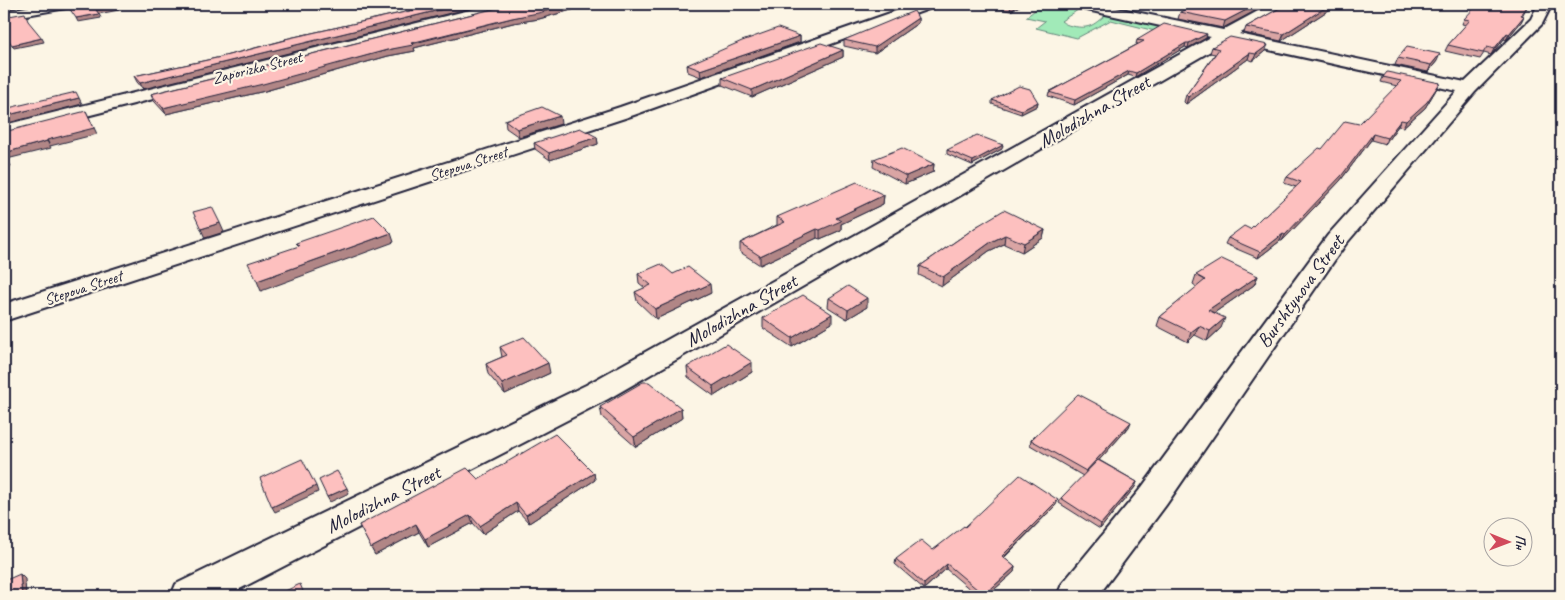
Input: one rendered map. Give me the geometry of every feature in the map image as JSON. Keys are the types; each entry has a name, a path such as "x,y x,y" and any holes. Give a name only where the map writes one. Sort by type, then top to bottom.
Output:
{"street":[{"path":"4,15 66,4"},
{"path":"452,4 470,14"},
{"name":"Zaporizka Street","path":"4,131 510,4"},
{"name":"Stepova Street","path":"4,312 628,111 929,4"},
{"path":"1078,4 1469,88"},
{"name":"Molodizhna Street","path":"190,596 597,392 1281,4"},
{"name":"Burshtynova Street","path":"1076,596 1154,496 1336,240 1469,88 1537,21 1545,4"}],"green space":[{"path":"1043,4 1061,4 1081,8 1061,21 1072,26 1088,27 1108,13 1212,36 1203,43 1111,20 1077,38 1036,28 1045,21 1026,17"}],"building":[{"path":"116,4 117,6 96,10 99,14 76,18 67,5"},
{"path":"441,4 464,4 140,83 134,76 221,57 285,39"},
{"path":"513,4 573,4 411,43 413,45 387,50 263,84 163,108 151,94"},
{"path":"1196,4 1258,4 1225,21 1180,12"},
{"path":"1287,4 1331,4 1284,34 1246,27"},
{"path":"1478,4 1516,4 1527,7 1521,15 1524,16 1494,49 1487,47 1483,53 1448,45 1470,20 1464,19"},
{"path":"914,11 918,18 875,47 844,40"},
{"path":"25,13 28,21 42,38 12,45 4,33 4,17"},
{"path":"1164,24 1207,34 1186,43 1136,73 1129,71 1075,100 1049,92 1144,41 1137,40"},
{"path":"778,28 800,36 700,70 687,65 742,41"},
{"path":"1230,37 1268,45 1256,54 1250,53 1188,97 1186,95 1219,49 1212,47"},
{"path":"821,43 843,50 752,90 722,78"},
{"path":"1407,47 1440,54 1431,65 1398,58"},
{"path":"1387,72 1440,83 1427,102 1406,121 1401,120 1387,138 1373,134 1342,175 1285,235 1283,234 1260,252 1228,238 1244,226 1250,229 1265,216 1301,182 1287,177 1319,148 1322,149 1345,121 1359,124 1401,81 1383,77"},
{"path":"1019,86 1030,89 1038,102 1022,110 992,100"},
{"path":"76,92 79,98 4,116 4,109"},
{"path":"542,107 560,116 517,129 505,120"},
{"path":"86,111 94,128 4,153 4,132"},
{"path":"580,128 597,137 549,153 534,143"},
{"path":"977,135 1003,145 973,161 947,150"},
{"path":"902,148 934,164 906,176 874,159"},
{"path":"857,182 884,195 836,218 841,221 820,230 817,229 760,256 740,243 785,222 777,217"},
{"path":"212,207 220,223 201,229 193,212"},
{"path":"1004,210 1045,230 1024,243 1005,235 991,242 943,277 920,266 979,225"},
{"path":"374,216 391,233 257,281 248,263 299,246 296,243"},
{"path":"1222,259 1258,276 1208,310 1225,318 1210,331 1199,326 1191,332 1160,317 1205,280 1196,275"},
{"path":"661,264 673,274 688,267 710,284 655,309 635,292 651,285 638,274"},
{"path":"848,286 867,298 848,310 829,298"},
{"path":"803,295 832,314 792,338 763,318"},
{"path":"524,337 548,363 502,384 486,364 507,355 500,347"},
{"path":"726,344 752,362 713,386 687,367"},
{"path":"643,382 649,382 681,408 634,437 600,407"},
{"path":"1078,394 1131,422 1086,471 1031,440"},
{"path":"555,434 594,473 526,515 516,503 480,526 470,515 425,539 416,524 371,548 359,525 467,468 478,479"},
{"path":"302,459 316,486 272,507 260,478"},
{"path":"1098,460 1137,482 1101,524 1061,498"},
{"path":"337,471 347,488 327,497 319,480"},
{"path":"1020,475 1058,500 1002,556 1015,567 984,595 947,564 924,584 896,559 921,540 933,550 965,527"},
{"path":"20,574 22,596 4,596 4,581"},
{"path":"300,584 305,596 275,596"}]}
